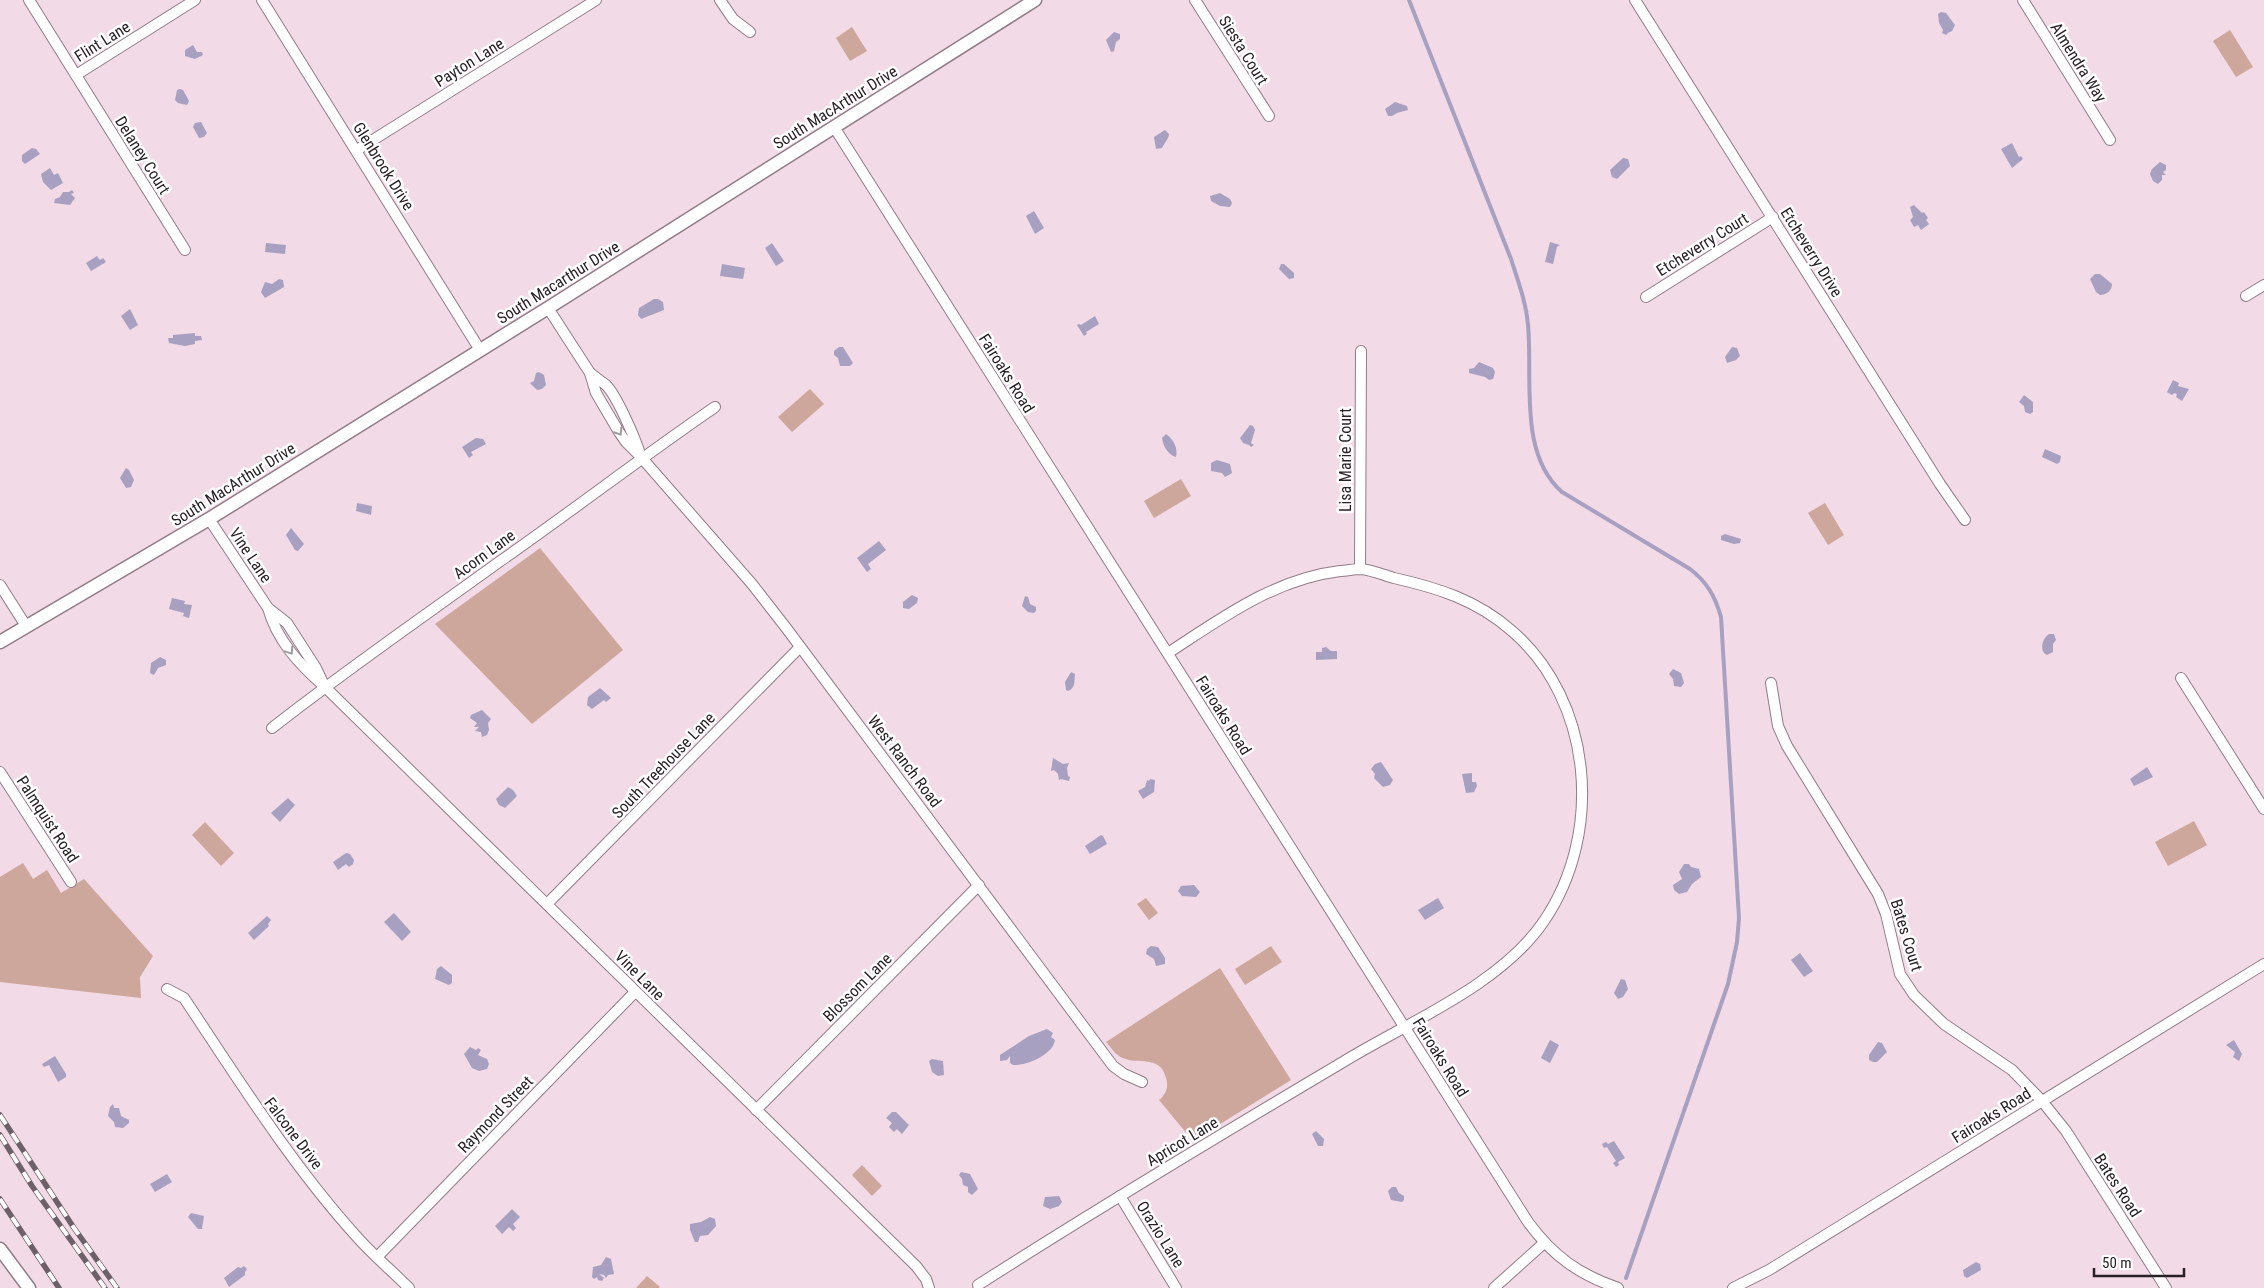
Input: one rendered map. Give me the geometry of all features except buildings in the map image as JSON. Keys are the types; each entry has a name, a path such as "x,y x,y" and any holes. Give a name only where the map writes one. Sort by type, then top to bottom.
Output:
{"street":[{"name":"Delaney Court","path":"29,0 185,250"},
{"name":"Flint Lane","path":"76,75 195,0"},
{"name":"Glenbrook Drive","path":"262,0 480,350"},
{"name":"Payton Lane","path":"357,150 596,0"},
{"path":"720,0 732,19 750,32"},
{"name":"South MacArthur Drive","path":"653,242 1035,0"},
{"name":"Siesta Court","path":"1195,0 1269,116"},
{"name":"Etcheverry Drive","path":"1635,0 1940,484 1965,520"},
{"name":"Almendra Way","path":"2023,0 2110,140"},
{"name":"Fairoaks Road","path":"834,127 1528,1222 1544,1243 1572,1268 1595,1280 1618,1288"},
{"name":"Etcheverry Court","path":"1646,296 1773,217"},
{"name":"South Macarthur Drive","path":"480,350 653,242"},
{"path":"2246,296 2264,285"},
{"name":"West Ranch Road","path":"548,308 590,373 596,393 626,442 642,457 752,584 1113,1066 1124,1074 1142,1082"},
{"name":"South MacArthur Drive","path":"0,642 209,519 480,350"},
{"name":"Lisa Marie Court","path":"1360,569 1361,351"},
{"name":"West Ranch Road","path":"590,373 607,386 634,437 642,457"},
{"name":"Acorn Lane","path":"272,728 325,686 501,561 642,457 715,407"},
{"path":"610,416 620,410"},
{"name":"Vine Lane","path":"209,519 268,608 287,623 316,668 325,686 916,1266 926,1279 929,1288"},
{"name":"Apricot Lane","path":"978,1285 1120,1196 1404,1026 1468,990 1503,965 1528,942 1545,920 1566,881 1576,851 1582,818 1579,752 1569,718 1556,689 1530,649 1511,630 1486,612 1454,594 1426,584 1360,569 1326,573 1290,582 1252,599 1168,654"},
{"path":"0,585 26,626"},
{"name":"South Treehouse Lane","path":"547,904 800,647"},
{"path":"2181,678 2264,809"},
{"name":"Bates Court","path":"1771,683 1778,726 1787,746 1878,894 1886,914 1900,974 1914,995 1944,1024 2012,1070 2042,1101"},
{"name":"Palmquist Road","path":"0,772 71,882"},
{"name":"Blossom Lane","path":"756,1110 978,884"},
{"name":"Fairoaks Road","path":"1733,1288 1769,1270 2264,964"},
{"name":"Falcone Drive","path":"167,989 184,998 252,1101 305,1173 357,1237 408,1288"},
{"name":"Raymond Street","path":"378,1257 635,992"},
{"name":"Bates Road","path":"2042,1101 2066,1130 2166,1288"},
{"name":"Orazio Lane","path":"1120,1196 1176,1288"},
{"path":"1494,1288 1544,1243"},
{"path":"0,1249 29,1288"}],"shaded area":[{"path":"1941,12 1946,13 1955,25 1952,31 1946,35 1942,33 1943,30 1939,23 1938,14"},
{"path":"852,27 867,51 850,61 836,38"},
{"path":"2230,30 2253,67 2236,77 2213,41"},
{"path":"1114,32 1120,34 1120,39 1116,42 1114,51 1111,52 1106,40"},
{"path":"193,45 197,52 202,52 203,55 195,59 185,56 185,50"},
{"path":"177,90 183,90 189,101 187,105 178,103 175,100"},
{"path":"1395,102 1407,106 1408,110 1388,116 1385,109"},
{"path":"201,122 207,133 204,137 199,138 193,127 195,123"},
{"path":"1165,130 1169,134 1168,138 1162,148 1156,149 1154,137"},
{"path":"2012,143 2019,157 2021,156 2023,159 2012,168 2001,149"},
{"path":"32,148 36,149 40,154 25,164 22,161 22,155"},
{"path":"1623,158 1628,159 1630,166 1617,179 1612,177 1610,170"},
{"path":"2160,162 2166,165 2166,170 2163,172 2166,175 2162,175 2162,180 2158,184 2153,181 2150,174 2152,169"},
{"path":"50,168 54,175 58,173 63,183 51,190 43,182 41,174"},
{"path":"72,190 74,193 71,194 75,198 70,205 54,203 55,199 60,197 63,192"},
{"path":"1220,193 1230,199 1232,203 1230,207 1220,206 1211,201 1210,196"},
{"path":"1914,205 1922,213 1924,212 1928,218 1926,220 1929,224 1921,230 1918,225 1914,227 1910,220 1913,217 1910,207"},
{"path":"1034,211 1044,228 1035,234 1026,216"},
{"path":"1550,242 1560,245 1557,247 1553,264 1545,262"},
{"path":"266,243 286,245 285,254 265,252"},
{"path":"772,243 784,261 776,266 765,248"},
{"path":"97,256 100,260 103,258 106,262 91,271 86,263"},
{"path":"722,264 745,268 743,279 720,276"},
{"path":"1281,264 1284,264 1294,273 1294,278 1289,279 1279,269"},
{"path":"2095,274 2100,274 2112,284 2110,291 2100,295 2096,292 2090,279"},
{"path":"279,279 283,280 284,287 265,298 261,292 265,282 272,284"},
{"path":"654,299 663,302 664,310 641,319 638,315 639,308"},
{"path":"130,309 138,325 130,330 121,316"},
{"path":"1095,316 1099,324 1086,332 1087,334 1084,336 1077,325 1081,325"},
{"path":"195,333 195,336 201,336 202,340 195,341 195,344 185,346 169,343 168,338 173,338 173,335"},
{"path":"839,347 843,347 853,363 850,366 840,366 838,358 834,355 834,351"},
{"path":"1732,347 1737,348 1740,356 1736,360 1727,363 1725,357"},
{"path":"1479,362 1493,368 1495,372 1493,379 1489,380 1485,377 1469,373 1469,369 1474,368"},
{"path":"539,372 544,375 546,385 542,389 537,390 530,383 534,381 536,373"},
{"path":"2173,380 2179,383 2178,386 2189,389 2182,401 2176,397 2177,394 2174,393 2172,395 2167,392"},
{"path":"810,389 824,404 792,432 778,417"},
{"path":"2024,395 2033,402 2033,412 2030,414 2025,412 2024,406 2019,402"},
{"path":"1250,425 1255,430 1251,443 1254,445 1251,447 1243,443 1240,438"},
{"path":"1166,434 1175,444 1176,457 1168,452 1165,447 1162,438"},
{"path":"476,438 483,439 486,444 471,452 473,455 469,458 462,447"},
{"path":"2045,449 2061,456 2060,462 2057,464 2042,457"},
{"path":"1217,460 1230,464 1232,473 1225,477 1222,473 1211,471 1211,463"},
{"path":"126,468 134,480 131,487 126,488 120,478"},
{"path":"1181,479 1191,496 1154,518 1144,501"},
{"path":"357,503 372,506 371,515 356,511"},
{"path":"1825,503 1844,535 1828,545 1808,513"},
{"path":"291,528 304,544 298,551 295,550 286,535"},
{"path":"1725,534 1741,539 1740,543 1734,544 1721,540 1721,536"},
{"path":"879,541 886,550 868,564 871,569 867,572 857,558"},
{"path":"540,548 623,650 532,724 435,624"},
{"path":"912,595 918,598 917,603 909,609 903,608 903,602"},
{"path":"1025,596 1028,597 1030,604 1036,607 1034,613 1028,612 1022,606"},
{"path":"172,598 185,601 184,604 192,605 189,618 183,616 184,613 169,609"},
{"path":"2049,634 2054,634 2056,640 2053,644 2053,652 2047,655 2043,651 2042,645"},
{"path":"1326,647 1331,651 1337,651 1337,659 1316,660 1316,652 1322,652 1322,648"},
{"path":"160,657 166,660 166,665 158,668 154,675 150,673 151,663"},
{"path":"1673,669 1681,673 1684,683 1681,687 1674,686 1673,679 1669,674"},
{"path":"1071,672 1075,674 1074,684 1068,691 1066,690 1065,682"},
{"path":"600,688 611,698 606,702 604,700 592,709 587,705 588,697"},
{"path":"482,710 491,719 488,723 489,730 487,735 482,737 481,732 475,731 479,727 474,727 477,723 470,718 471,715"},
{"path":"1053,758 1063,764 1069,763 1067,768 1068,776 1070,777 1069,781 1059,780 1058,774 1054,770 1051,771"},
{"path":"1381,762 1393,780 1390,785 1383,787 1374,778 1375,774 1371,769 1375,764"},
{"path":"2147,767 2153,777 2134,786 2130,779"},
{"path":"1472,773 1472,782 1476,782 1477,786 1474,792 1466,793 1462,774"},
{"path":"1150,779 1155,780 1154,792 1143,799 1138,791 1145,787 1147,780 1149,781"},
{"path":"508,787 517,796 505,808 499,805 496,799"},
{"path":"288,798 295,805 280,822 271,813"},
{"path":"2194,821 2207,845 2168,866 2155,842"},
{"path":"205,822 234,853 221,866 192,835"},
{"path":"1101,835 1107,844 1090,854 1085,846"},
{"path":"346,853 350,854 354,860 353,864 349,867 346,864 338,870 333,862"},
{"path":"23,863 33,879 47,870 61,893 84,879 153,956 140,977 141,998 0,982 0,877"},
{"path":"1684,864 1689,864 1691,867 1699,869 1701,877 1692,884 1687,892 1679,894 1674,890 1673,885 1682,879 1679,872"},
{"path":"1194,885 1200,892 1196,897 1182,896 1178,891 1181,886"},
{"path":"1146,898 1158,913 1149,920 1137,904"},
{"path":"1438,898 1444,908 1425,920 1418,910"},
{"path":"394,913 411,932 402,941 384,922"},
{"path":"267,916 271,920 268,924 269,926 254,940 248,933"},
{"path":"1151,946 1158,947 1165,958 1165,964 1156,966 1154,959 1146,954 1147,949"},
{"path":"1271,946 1282,962 1245,985 1235,969"},
{"path":"1800,953 1813,971 1804,977 1791,960"},
{"path":"441,966 452,975 452,983 449,985 435,979 437,969"},
{"path":"1220,968 1291,1080 1193,1141 1159,1100 1165,1093 1167,1084 1163,1071 1159,1066 1154,1063 1120,1057 1106,1042"},
{"path":"1621,979 1625,980 1628,989 1623,997 1618,999 1614,993"},
{"path":"1047,1029 1053,1033 1051,1037 1055,1040 1044,1055 1025,1064 1018,1065 1010,1063 1010,1056 1007,1060 1000,1061 1000,1055 1029,1036"},
{"path":"1550,1040 1559,1045 1550,1063 1541,1058"},
{"path":"2234,1040 2242,1054 2239,1061 2233,1057 2235,1052 2226,1045"},
{"path":"1878,1042 1882,1043 1887,1052 1877,1062 1873,1062 1869,1060 1869,1055"},
{"path":"470,1047 481,1050 478,1055 487,1059 489,1064 487,1069 479,1071 472,1068 464,1054"},
{"path":"55,1056 66,1074 66,1077 58,1082 49,1065 44,1067 42,1064"},
{"path":"932,1059 943,1061 944,1075 938,1076 932,1072 929,1061"},
{"path":"113,1104 114,1108 119,1108 121,1116 129,1120 129,1123 123,1128 115,1127 114,1122 108,1116 110,1107"},
{"path":"892,1112 896,1112 909,1125 902,1134 897,1129 894,1132 889,1127 892,1123 886,1118"},
{"path":"1316,1131 1324,1139 1323,1146 1318,1146 1312,1134"},
{"path":"1614,1141 1625,1158 1618,1162 1619,1165 1616,1167 1613,1163 1616,1161 1607,1147 1604,1148 1602,1144"},
{"path":"862,1165 882,1186 872,1196 852,1175"},
{"path":"961,1172 970,1174 978,1189 972,1195 968,1192 968,1187 963,1185 959,1175"},
{"path":"167,1174 172,1182 155,1192 150,1184"},
{"path":"1392,1187 1396,1187 1399,1193 1404,1196 1402,1202 1391,1200 1388,1191"},
{"path":"1059,1196 1062,1202 1059,1206 1050,1209 1043,1206 1045,1197"},
{"path":"512,1209 520,1217 513,1224 516,1228 513,1231 509,1227 502,1234 495,1226"},
{"path":"191,1213 204,1216 202,1229 198,1229 188,1217"},
{"path":"710,1217 715,1219 716,1226 708,1235 700,1236 698,1242 695,1242 690,1230 690,1224 701,1222"},
{"path":"606,1257 611,1259 614,1274 608,1275 606,1278 604,1275 599,1274 604,1278 602,1281 598,1280 597,1277 594,1279 592,1277 593,1267 601,1265"},
{"path":"1976,1262 1980,1264 1981,1270 1967,1278 1964,1276 1963,1270"},
{"path":"244,1266 247,1269 245,1275 229,1287 224,1278 238,1267"},
{"path":"647,1276 660,1287 636,1288"}],"waterway":[{"path":"1409,0 1511,259 1521,292 1528,325 1530,414 1533,436 1539,457 1548,476 1562,492 1690,569 1710,590 1721,617 1739,918 1737,942 1728,984 1626,1278"}],"railway":[{"path":"0,1115 74,1228 117,1288"},
{"path":"0,1135 32,1186 105,1288"},
{"path":"0,1199 59,1288"}]}
